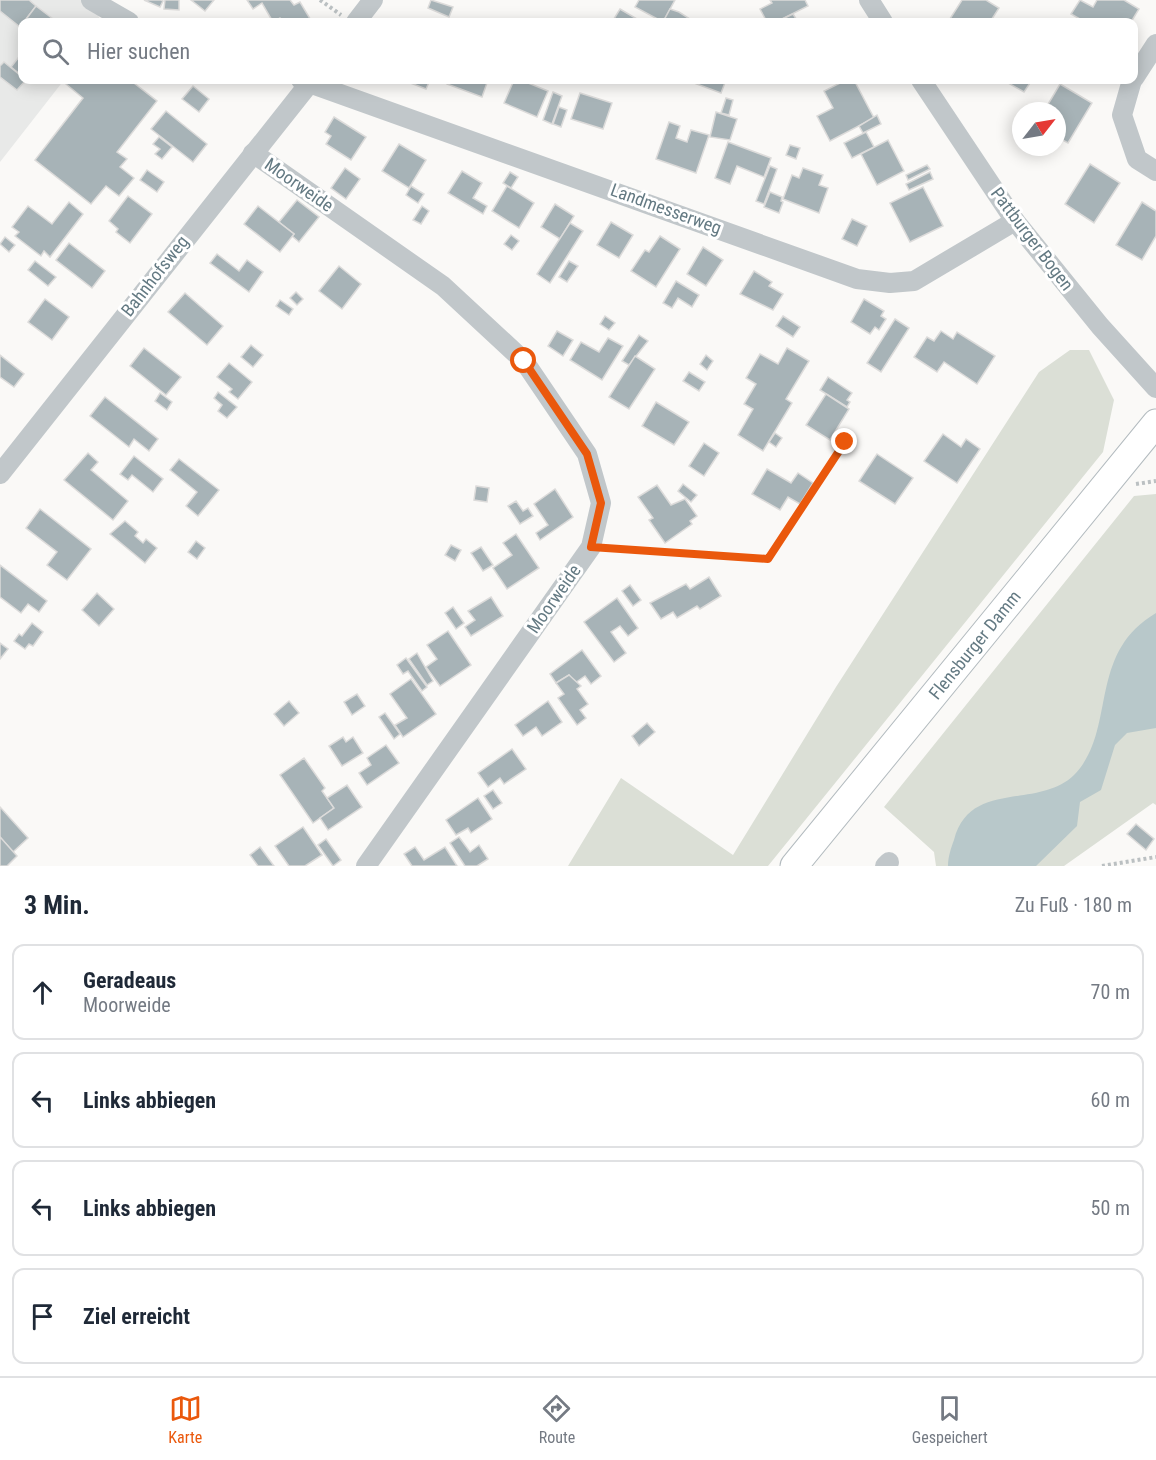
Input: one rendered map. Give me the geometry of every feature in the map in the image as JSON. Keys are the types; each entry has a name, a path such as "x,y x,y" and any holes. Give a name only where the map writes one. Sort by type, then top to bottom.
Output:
{"street":[{"path":"91,0 122,18"},
{"path":"352,18 373,0"},
{"path":"868,0 881,18"},
{"path":"1138,71 1156,44"},
{"name":"Bahnhofsweg","path":"0,474 305,84"},
{"name":"Landmesserweg","path":"319,84 856,279 890,283 914,281 1015,221"},
{"name":"Pattburger Bogen","path":"924,84 1015,221 1100,326 1156,388"},
{"path":"1131,84 1122,115 1137,159 1156,171"},
{"name":"Moorweide","path":"253,153 443,286 524,361 587,454 601,503 591,547 366,866"},
{"name":"Flensburger Damm","path":"794,866 1156,423"}],"path":[{"path":"320,0 347,18"},
{"path":"591,547 768,559 845,442"},
{"path":"1102,866 1156,857"}],"shaded area":[{"path":"0,0 95,0 99,18 18,18 18,84 61,84 0,162"},
{"path":"1070,350 1089,350 1114,400 1103,452 768,866 568,866 621,778 733,855 836,687 1039,372"},
{"path":"1156,494 1156,805 1153,803 1064,866 936,866 934,852 884,807 1134,496"},
{"path":"1156,613 1156,728 1127,733 1115,745 1101,790 1080,802 1077,826 1036,866 948,866 952,846 962,821 974,809 990,802 1042,791 1059,785 1074,775 1087,757 1096,736 1111,670 1120,649 1134,630"}],"building":[{"path":"0,0 29,0 36,6 27,18 18,18 18,25 0,11"},
{"path":"144,0 161,0 163,1 160,7"},
{"path":"165,0 179,0 179,10 164,9"},
{"path":"191,0 214,0 205,11"},
{"path":"247,0 290,0 294,5 300,2 310,18 271,18 262,3 253,9"},
{"path":"431,0 453,7 449,17 428,8"},
{"path":"639,0 675,0 665,18 656,18 635,7"},
{"path":"770,0 805,0 808,6 784,18 765,18 760,9 772,3"},
{"path":"962,0 986,0 999,8 993,18 951,18"},
{"path":"1080,0 1093,7 1097,0 1124,0 1139,9 1133,18 1078,18 1071,14"},
{"path":"36,6 52,18 27,18"},
{"path":"620,9 635,18 614,18"},
{"path":"670,9 688,18 665,18"},
{"path":"18,58 18,73 11,67"},
{"path":"4,62 18,73 18,84 22,84 17,90 0,77 0,66"},
{"path":"66,84 135,84 157,101 117,152 127,159 120,167 134,178 119,196 106,186 91,204 35,160 83,98"},
{"path":"413,84 428,84 426,89"},
{"path":"447,84 487,84 482,97"},
{"path":"512,84 531,84 548,91 537,117 504,103"},
{"path":"697,84 724,84 721,93"},
{"path":"838,84 856,84 874,118 830,141 817,116 833,108 824,91"},
{"path":"1010,84 1029,84 1024,92"},
{"path":"1060,84 1092,103 1068,143 1066,142 1066,102 1049,102"},
{"path":"193,86 209,99 199,112 182,99"},
{"path":"553,92 562,96 552,124 543,120"},
{"path":"580,93 612,103 603,129 571,119"},
{"path":"726,98 733,100 729,115 721,113"},
{"path":"559,107 567,110 561,127 553,124"},
{"path":"166,111 207,144 193,162 151,129"},
{"path":"716,112 737,119 730,140 710,137"},
{"path":"877,115 881,124 863,133 859,126"},
{"path":"334,117 366,137 351,160 326,144 331,136 325,132"},
{"path":"669,122 680,126 676,138 687,142 691,130 709,135 696,173 656,159"},
{"path":"866,132 874,147 852,158 844,143"},
{"path":"159,137 172,147 162,159 155,154 160,149 153,144"},
{"path":"888,140 904,171 877,185 861,154"},
{"path":"728,142 771,158 764,177 737,166 730,184 715,178"},
{"path":"399,144 426,160 409,188 382,171"},
{"path":"790,145 800,148 796,159 786,155"},
{"path":"1090,164 1120,183 1094,223 1065,204"},
{"path":"927,165 930,169 908,180 906,175"},
{"path":"770,166 777,169 764,204 756,201"},
{"path":"345,168 360,179 346,199 331,188"},
{"path":"803,168 823,175 819,185 828,188 819,213 783,199 792,175 799,178"},
{"path":"147,170 164,182 157,192 140,180"},
{"path":"462,171 482,183 473,198 487,206 483,214 448,193"},
{"path":"510,172 518,177 511,188 503,183"},
{"path":"930,172 933,179 909,190 906,184"},
{"path":"411,186 424,194 418,203 406,195"},
{"path":"507,186 534,203 519,228 492,211"},
{"path":"923,187 943,226 910,242 890,203"},
{"path":"770,192 782,197 783,202 779,213 764,207"},
{"path":"128,196 152,214 130,243 116,232 118,229 109,221"},
{"path":"297,200 319,217 299,242 292,236 294,234 279,222"},
{"path":"69,202 83,214 50,257 44,251 41,256 15,236 19,232 12,227 28,206 52,224"},
{"path":"1142,202 1156,211 1156,236 1142,260 1116,245"},
{"path":"555,204 574,216 560,239 541,227"},
{"path":"258,206 294,234 280,252 244,224"},
{"path":"422,206 429,211 421,224 413,220"},
{"path":"852,219 867,226 857,246 842,239"},
{"path":"611,222 633,235 619,258 597,245"},
{"path":"570,223 583,231 550,283 537,274"},
{"path":"511,235 519,241 512,250 504,244"},
{"path":"660,236 680,249 656,287 631,271 645,250 649,252"},
{"path":"5,237 15,245 9,252 0,244"},
{"path":"69,243 105,271 92,288 56,260"},
{"path":"703,247 723,260 706,286 687,274"},
{"path":"217,254 239,271 247,260 263,272 249,292 210,263"},
{"path":"35,261 56,277 48,286 28,270"},
{"path":"569,261 578,266 567,282 559,277"},
{"path":"339,266 361,284 342,309 319,291"},
{"path":"754,271 772,282 769,286 783,294 773,310 740,294"},
{"path":"676,281 699,295 692,307 678,298 672,308 663,303"},
{"path":"296,292 303,299 297,305 290,298"},
{"path":"185,293 223,326 207,345 168,312"},
{"path":"45,299 69,317 52,340 28,322"},
{"path":"864,299 884,311 881,316 886,319 879,330 875,327 870,334 851,322"},
{"path":"280,300 293,309 289,315 276,306"},
{"path":"605,316 615,323 609,330 600,324"},
{"path":"783,316 800,327 793,337 776,326"},
{"path":"895,319 909,328 881,372 867,363"},
{"path":"557,331 573,340 563,356 548,346"},
{"path":"941,331 953,339 957,332 995,356 977,384 944,362 937,372 914,357 927,337 934,341"},
{"path":"639,335 648,341 629,365 622,361"},
{"path":"608,338 623,346 602,380 570,360 581,342 599,352"},
{"path":"251,345 263,355 253,367 241,357"},
{"path":"144,348 181,377 166,395 130,366"},
{"path":"787,348 809,361 786,399 792,403 763,451 738,435 753,409 744,404 756,384 746,378 760,354 778,364"},
{"path":"0,355 24,374 14,387 0,377"},
{"path":"706,355 713,361 707,370 700,364"},
{"path":"635,356 655,369 629,409 609,397"},
{"path":"229,363 252,382 238,399 229,392 232,389 217,377"},
{"path":"689,372 705,382 699,391 683,381"},
{"path":"828,377 852,393 847,400 850,402 847,407 820,390"},
{"path":"218,392 237,407 227,418 218,411 222,405 214,398"},
{"path":"160,393 172,402 167,410 155,401"},
{"path":"826,394 849,409 830,440 806,425"},
{"path":"105,397 158,439 149,451 134,439 129,447 90,416"},
{"path":"656,402 689,422 674,445 642,426"},
{"path":"775,433 782,438 776,447 769,442"},
{"path":"943,434 961,447 966,439 980,449 957,483 924,461"},
{"path":"704,443 719,453 704,476 689,466"},
{"path":"88,453 98,462 91,470 128,501 113,520 64,480"},
{"path":"877,454 913,478 895,504 859,481"},
{"path":"134,456 163,479 153,492 132,475 128,480 120,474"},
{"path":"179,459 219,490 198,516 186,506 197,492 170,470"},
{"path":"767,469 791,483 798,473 813,483 800,504 788,497 780,510 752,494"},
{"path":"683,484 697,495 691,502 678,491"},
{"path":"657,485 671,505 685,499 697,516 690,521 692,524 665,543 649,520 653,518 638,497"},
{"path":"476,486 489,488 487,502 474,500"},
{"path":"555,489 573,517 540,540 536,533 548,525 534,504"},
{"path":"516,501 523,511 528,508 533,516 520,524 508,506"},
{"path":"40,509 91,549 67,580 47,565 57,552 26,528"},
{"path":"125,521 138,532 135,536 143,543 146,539 157,548 145,563 110,534"},
{"path":"516,534 539,568 507,589 493,568 512,555 503,543"},
{"path":"196,541 205,548 197,559 188,552"},
{"path":"451,545 461,550 455,561 445,555"},
{"path":"481,547 493,565 483,571 471,553"},
{"path":"0,565 47,601 39,612 28,604 21,613 0,597"},
{"path":"709,577 721,596 700,609 697,606 677,618 673,612 661,619 650,603 686,584 690,589"},
{"path":"630,585 641,600 633,606 622,591"},
{"path":"97,593 114,609 99,626 82,610"},
{"path":"491,597 503,616 471,636 465,627 475,620 468,611"},
{"path":"617,598 638,628 628,636 620,626 611,632 626,653 614,662 584,622"},
{"path":"453,607 464,623 456,629 445,613"},
{"path":"32,623 43,632 33,646 29,644 25,649 14,641 19,634 22,636"},
{"path":"448,631 471,665 440,686 426,667 437,659 427,645"},
{"path":"0,643 8,649 0,659"},
{"path":"582,650 601,676 591,684 585,676 575,683 569,675 556,683 550,674"},
{"path":"417,653 433,681 427,685 409,659"},
{"path":"406,658 427,687 422,691 408,671 403,674 397,665"},
{"path":"569,675 581,686 577,689 588,704 580,710 586,718 577,725 558,698 564,694 556,683"},
{"path":"411,679 436,714 403,737 395,725 407,718 390,694"},
{"path":"357,694 365,706 352,715 344,702"},
{"path":"289,701 299,713 284,726 274,714"},
{"path":"548,701 562,722 542,736 536,727 523,736 515,725"},
{"path":"385,713 400,734 394,739 379,717"},
{"path":"647,723 655,732 639,746 632,736"},
{"path":"343,737 346,742 353,737 363,753 342,766 329,746"},
{"path":"386,745 399,763 367,785 359,773 371,765 367,758"},
{"path":"512,749 526,769 504,784 500,778 488,787 478,773"},
{"path":"304,758 325,788 322,791 334,808 313,823 280,775"},
{"path":"347,785 362,807 328,830 320,818 334,808 327,798"},
{"path":"493,790 502,803 493,809 484,796"},
{"path":"478,798 492,819 471,833 468,828 456,835 446,820"},
{"path":"0,807 28,838 13,852 0,837"},
{"path":"1136,824 1154,839 1146,850 1127,834"},
{"path":"303,827 322,855 305,866 289,866 275,846"},
{"path":"0,837 17,856 7,866 0,866"},
{"path":"459,837 470,852 479,845 488,859 477,866 465,866 450,843"},
{"path":"326,839 341,860 333,866 318,845"},
{"path":"260,847 274,866 258,866 250,855"},
{"path":"415,847 424,860 445,847 457,866 412,866 404,854"}],"route":[{"path":"524,361 587,454 601,503 591,547 768,559 845,442"}]}
